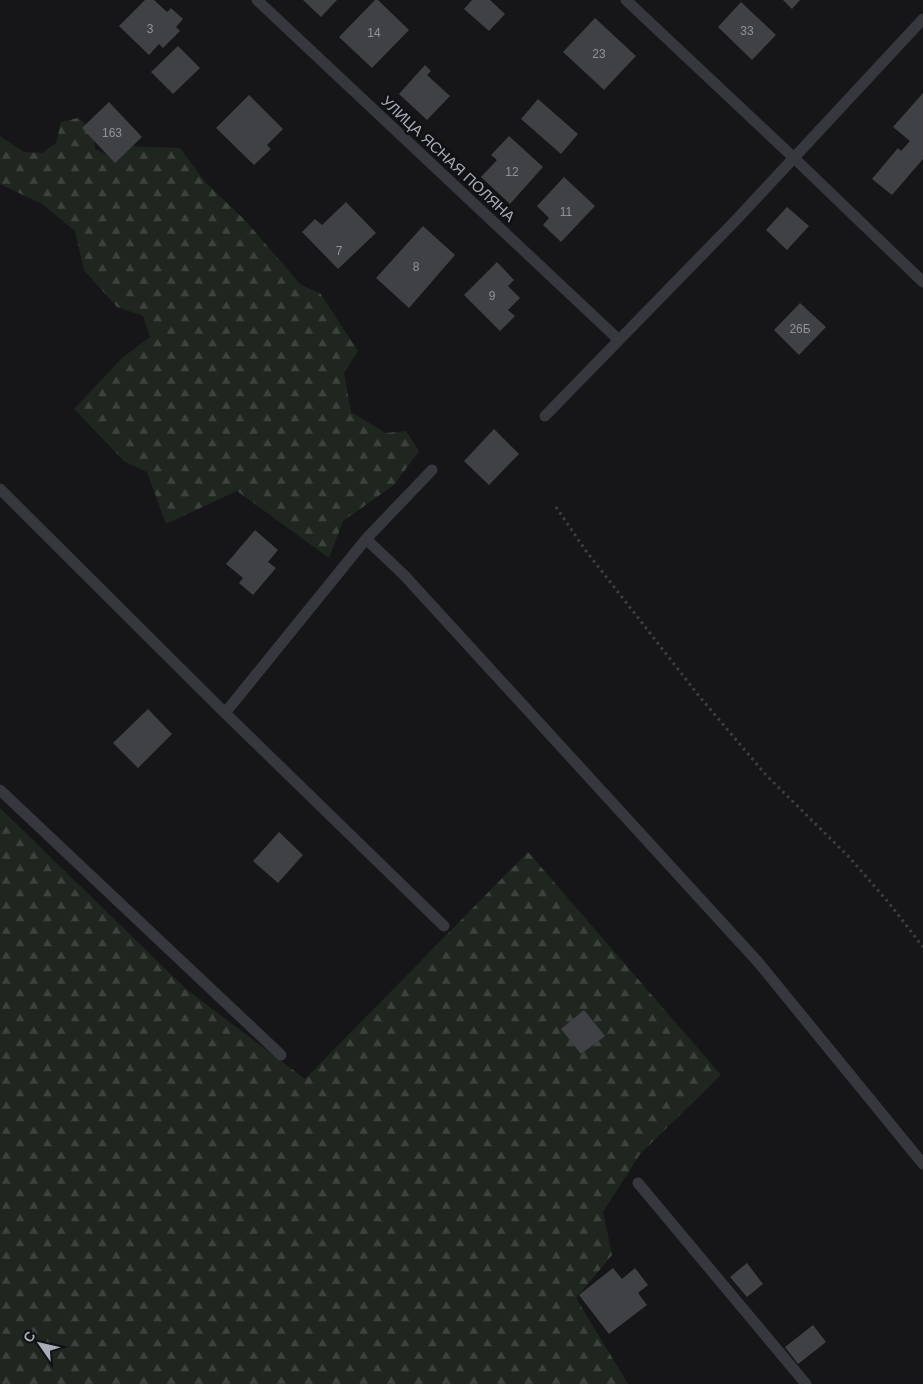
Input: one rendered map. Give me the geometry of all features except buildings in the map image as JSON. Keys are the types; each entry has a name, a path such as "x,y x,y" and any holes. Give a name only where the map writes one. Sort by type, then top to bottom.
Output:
{"lane":[{"name":"УЛИЦА ЯСНАЯ ПОЛЯНА","path":"257,0 619,340"},
{"path":"626,0 923,282"},
{"path":"545,416 736,220 923,19"},
{"path":"225,714 366,539 432,470"},
{"path":"0,489 225,714 444,926"},
{"path":"366,539 404,575 758,962 923,1164"},
{"path":"0,790 281,1055"},
{"path":"638,1183 806,1384"}],"path":[{"path":"556,507 586,551 698,696 766,775 850,858 889,903 923,947"}],"green space":[{"path":"78,118 94,132 95,149 110,156 127,146 180,148 206,183 244,219 301,285 320,293 358,351 344,373 351,412 386,433 406,431 419,451 394,485 343,521 329,558 237,491 166,524 147,472 125,462 74,409 122,358 150,337 143,316 117,307 84,270 75,231 42,204 0,184 0,136 24,152 42,153 56,143 61,122"},
{"path":"0,808 186,989 305,1079 528,852 721,1075 640,1154 603,1212 612,1255 576,1298 628,1384 0,1384"}]}
